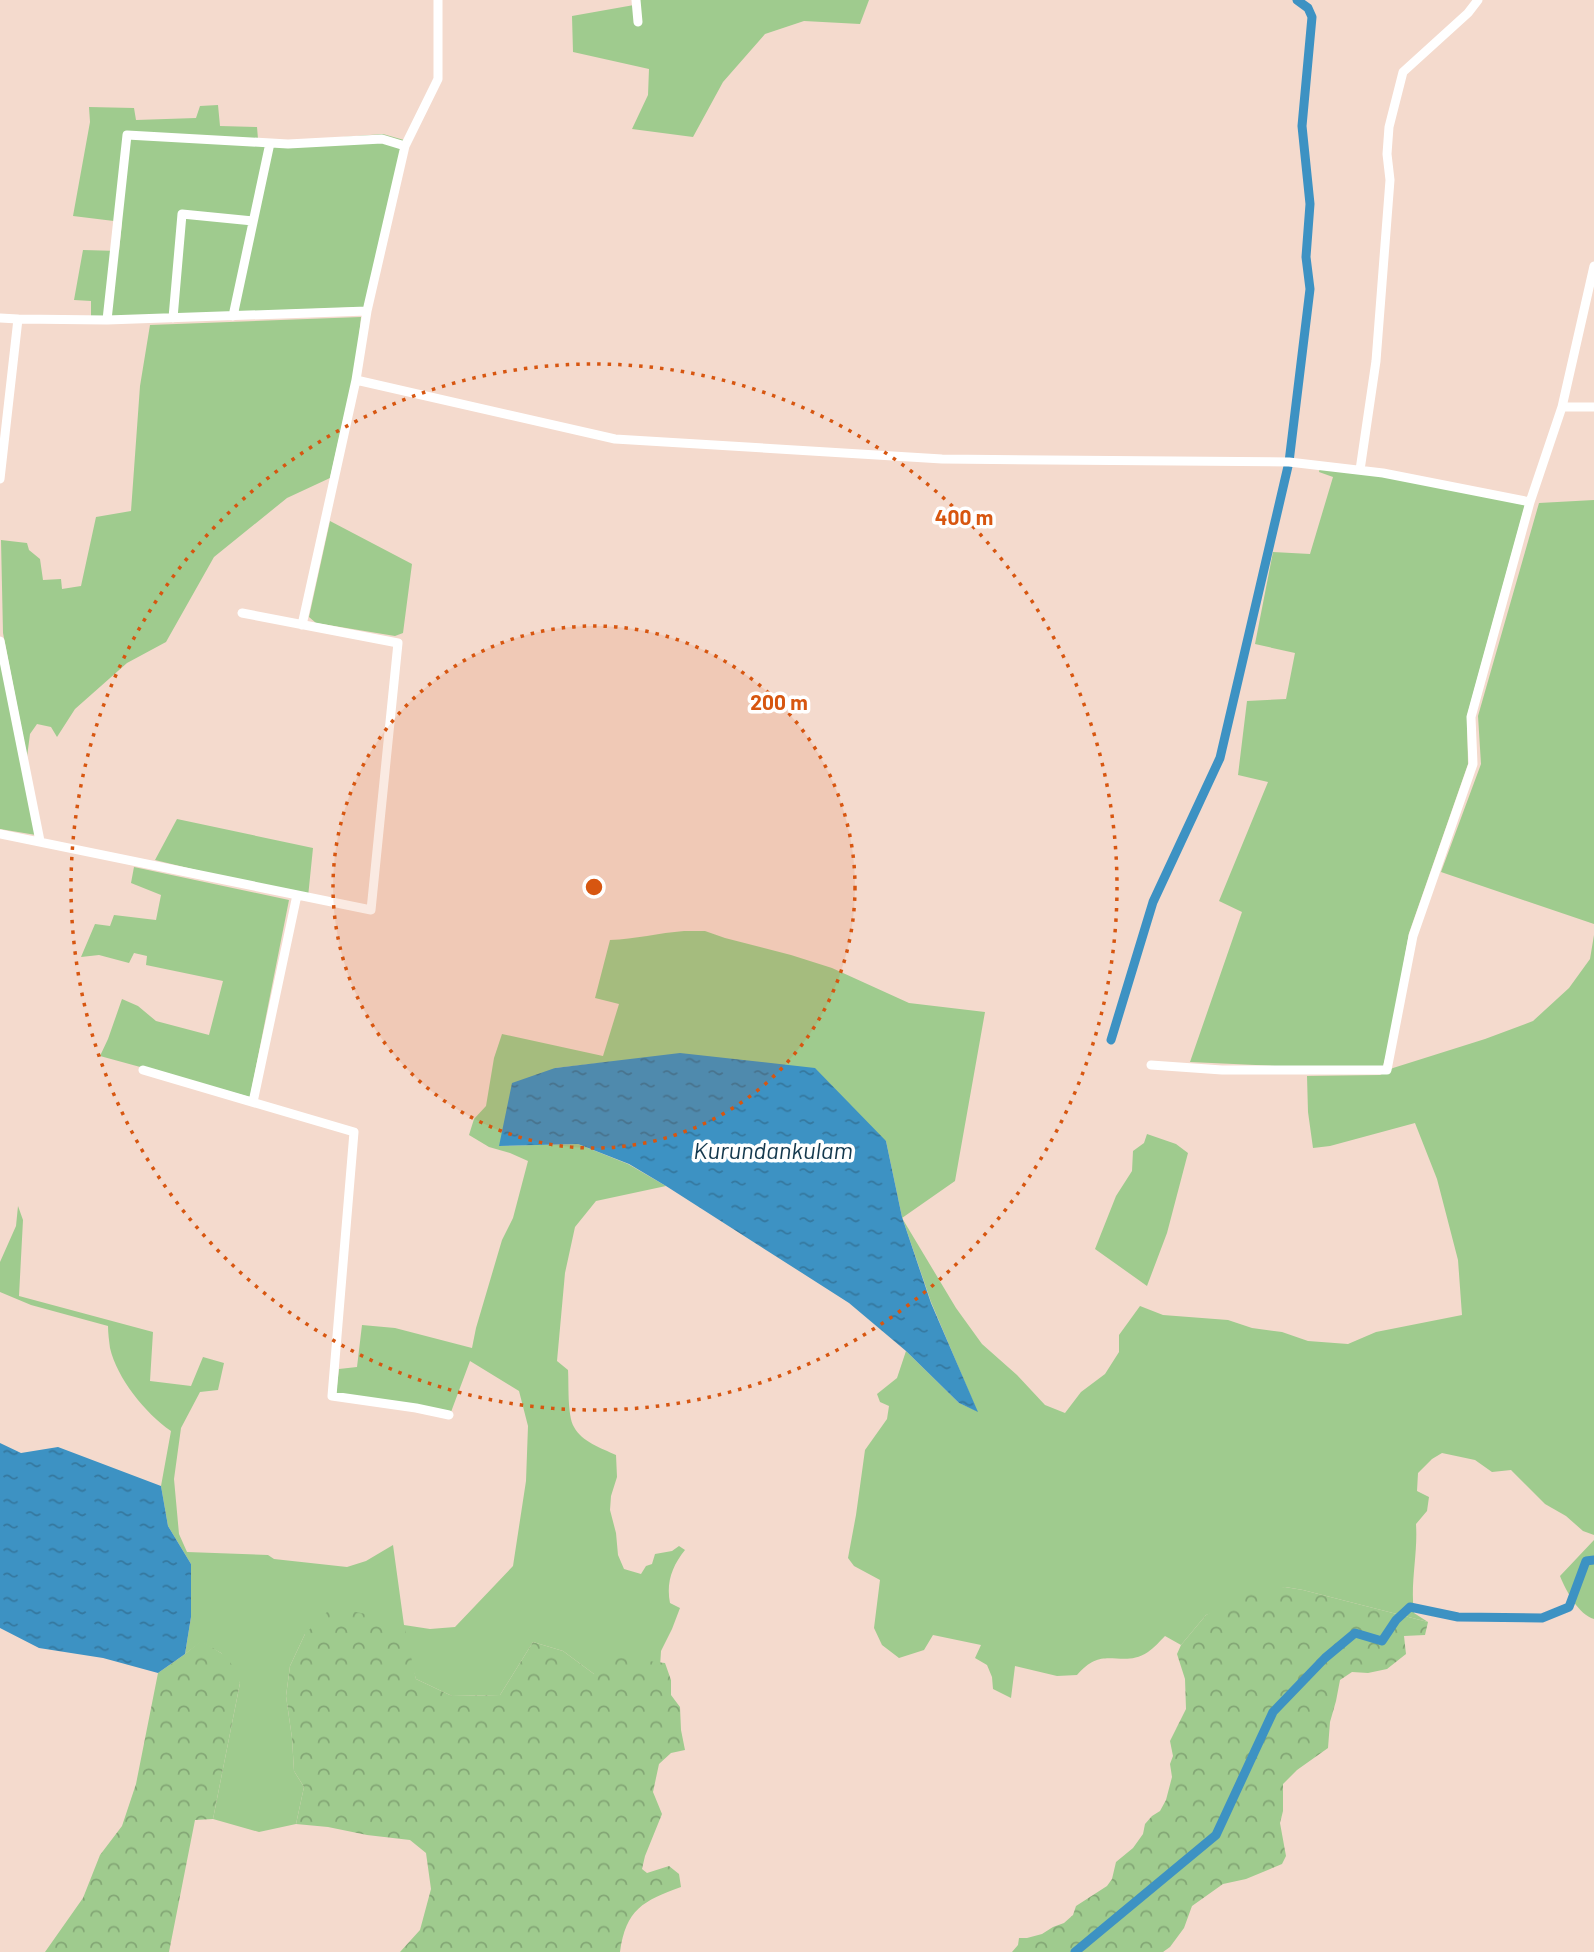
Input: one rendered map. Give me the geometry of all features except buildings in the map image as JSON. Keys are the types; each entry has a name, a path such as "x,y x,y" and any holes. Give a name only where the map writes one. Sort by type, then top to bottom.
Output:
{"street":[{"path":"302,625 356,380 367,311 405,146 438,79 438,0"},
{"path":"636,0 638,22"},
{"path":"1360,470 1376,361 1390,180 1387,154 1389,127 1403,72 1468,13 1478,0"},
{"path":"107,320 127,135 288,144 382,139 405,146"},
{"path":"233,316 270,143"},
{"path":"173,318 182,214 253,221"},
{"path":"1152,1065 1222,1070 1387,1070 1413,936 1473,764 1471,717 1530,502 1562,407 1594,266"},
{"path":"0,318 107,320 367,311"},
{"path":"0,479 18,319"},
{"path":"356,380 615,439 942,459 1289,462 1383,473 1530,502"},
{"path":"1562,407 1594,407"},
{"path":"0,834 372,910 398,643 242,613"},
{"path":"0,641 40,841"},
{"path":"253,1102 297,895"},
{"path":"143,1070 354,1132 332,1396 449,1415"}],"green space":[{"path":"638,0 869,0 860,24 804,21 765,34 723,82 693,137 632,129 648,95 649,69 573,52 572,16 634,5"},
{"path":"218,105 220,126 257,127 258,139 291,141 383,134 404,140 364,307 112,317 91,316 91,301 74,300 83,250 119,251 122,222 73,216 90,122 89,107 134,108 136,120 196,118 200,106"},
{"path":"361,317 357,359 330,478 287,498 214,557 166,642 127,663 75,709 57,737 51,727 37,724 30,734 27,757 3,633 1,540 27,543 29,550 40,559 43,580 61,579 62,589 81,586 96,517 131,511 140,386 150,325"},
{"path":"1320,467 1383,475 1525,505 1467,716 1468,764 1409,933 1383,1066 1296,1067 1190,1062 1242,912 1219,901 1268,782 1238,775 1247,701 1286,699 1295,653 1255,644 1273,552 1310,554 1333,477 1319,472"},
{"path":"1594,500 1594,924 1441,872 1481,764 1478,716 1539,503"},
{"path":"330,521 412,564 403,633 395,636 316,623 309,617"},
{"path":"0,654 36,835 0,829"},
{"path":"177,819 313,848 308,897 155,860"},
{"path":"134,867 289,900 250,1097 100,1056 122,999 138,1006 156,1021 209,1035 223,981 146,965 147,956 134,953 129,963 99,955 81,957 95,924 110,926 114,915 156,920 161,895 131,883"},
{"path":"705,931 832,968 909,1003 985,1012 955,1181 902,1218 886,1141 610,1062 555,1068 500,1146 578,1144 628,1164 666,1186 596,1201 575,1227 565,1273 557,1361 568,1370 569,1407 577,1432 587,1441 616,1455 617,1477 610,1510 618,1555 624,1569 641,1574 646,1566 652,1564 655,1554 672,1551 679,1546 685,1550 673,1569 670,1582 670,1603 680,1608 661,1651 660,1667 594,1674 563,1651 533,1642 500,1695 452,1696 416,1679 411,1663 305,1634 290,1666 286,1696 294,1771 304,1787 296,1824 259,1832 213,1819 240,1683 221,1653 201,1642 185,1654 191,1617 191,1564 168,1526 161,1486 171,1431 142,1405 126,1383 110,1348 108,1326 31,1305 0,1292 0,1262 16,1226 18,1206 23,1220 19,1296 153,1332 150,1381 191,1386 203,1357 224,1363 218,1390 200,1392 181,1428 174,1479 179,1534 187,1552 268,1555 274,1559 347,1567 366,1561 393,1545 404,1625 430,1629 455,1627 513,1566 526,1481 528,1426 519,1391 470,1361 451,1412 336,1394 339,1369 357,1367 362,1325 395,1328 472,1348 502,1240 513,1218 528,1161 489,1147 469,1135 474,1119 486,1106 494,1058 502,1034 603,1056 619,1004 595,998 610,940"},
{"path":"1594,935 1594,1535 1583,1531 1566,1516 1545,1504 1511,1470 1492,1472 1475,1460 1442,1453 1418,1473 1417,1491 1429,1497 1427,1511 1416,1524 1413,1602 1414,1613 1428,1622 1285,1587 1206,1615 1181,1645 1165,1636 1138,1657 1096,1660 1077,1675 1057,1676 1015,1666 1011,1698 993,1689 987,1665 975,1658 981,1645 933,1635 924,1650 899,1658 882,1645 874,1628 880,1580 854,1566 848,1558 865,1450 887,1419 889,1406 880,1402 877,1394 897,1378 906,1351 959,1403 977,1411 931,1302 903,1219 956,1308 982,1344 1045,1405 1065,1413 1081,1392 1105,1374 1119,1352 1119,1335 1140,1306 1163,1315 1228,1320 1252,1328 1282,1332 1308,1341 1348,1344 1376,1332 1462,1315 1458,1260 1437,1179 1415,1123 1330,1146 1313,1148 1307,1076 1380,1075 1393,1068 1533,1021 1569,988 1590,959"},
{"path":"1147,1134 1176,1144 1188,1153 1167,1233 1147,1286 1095,1249 1116,1196 1132,1171 1133,1151 1144,1143"},
{"path":"1594,1540 1594,1619 1578,1608 1560,1576"},
{"path":"1285,1587 1428,1622 1425,1635 1404,1636 1406,1654 1387,1669 1368,1673 1352,1672 1340,1680 1330,1722 1328,1748 1297,1770 1283,1784 1280,1823 1286,1856 1282,1864 1246,1879 1223,1884 1192,1906 1184,1928 1163,1952 1012,1952 1018,1945 1019,1938 1042,1934 1064,1923 1073,1915 1076,1906 1107,1886 1112,1879 1116,1862 1133,1848 1143,1834 1145,1824 1160,1811 1172,1777 1170,1764 1173,1756 1170,1741 1186,1709 1185,1679 1177,1654 1181,1645 1206,1615 1253,1590"},
{"path":"332,1607 404,1625 416,1679 452,1696 500,1695 533,1642 563,1651 594,1674 607,1656 665,1663 671,1680 671,1695 680,1707 685,1750 671,1753 659,1764 653,1792 662,1814 642,1869 647,1873 669,1866 679,1874 681,1887 656,1897 638,1909 627,1926 620,1952 400,1952 420,1930 431,1889 426,1853 410,1840 296,1824 304,1787 294,1771 286,1696 290,1666 305,1634"},
{"path":"201,1641 226,1657 240,1683 213,1819 195,1820 169,1952 45,1952 83,1898 100,1855 122,1826 136,1784 158,1673"}],"water":[{"name":"Kurundankulam","path":"680,1053 815,1068 886,1141 902,1217 931,1303 978,1412 959,1403 906,1351 849,1303 629,1164 578,1144 499,1146 512,1083 555,1068"},
{"path":"0,1443 21,1453 58,1447 161,1486 168,1526 191,1564 191,1617 185,1654 158,1673 103,1658 39,1648 0,1628"}],"waterway":[{"path":"1111,1040 1153,902 1220,758 1289,462 1310,289 1306,257 1310,204 1302,126 1312,17 1308,8 1297,0"},
{"path":"1075,1952 1216,1835 1273,1712 1325,1658 1355,1633 1382,1641 1396,1620 1410,1607 1458,1617 1542,1618 1569,1607 1586,1561 1594,1560"}]}
